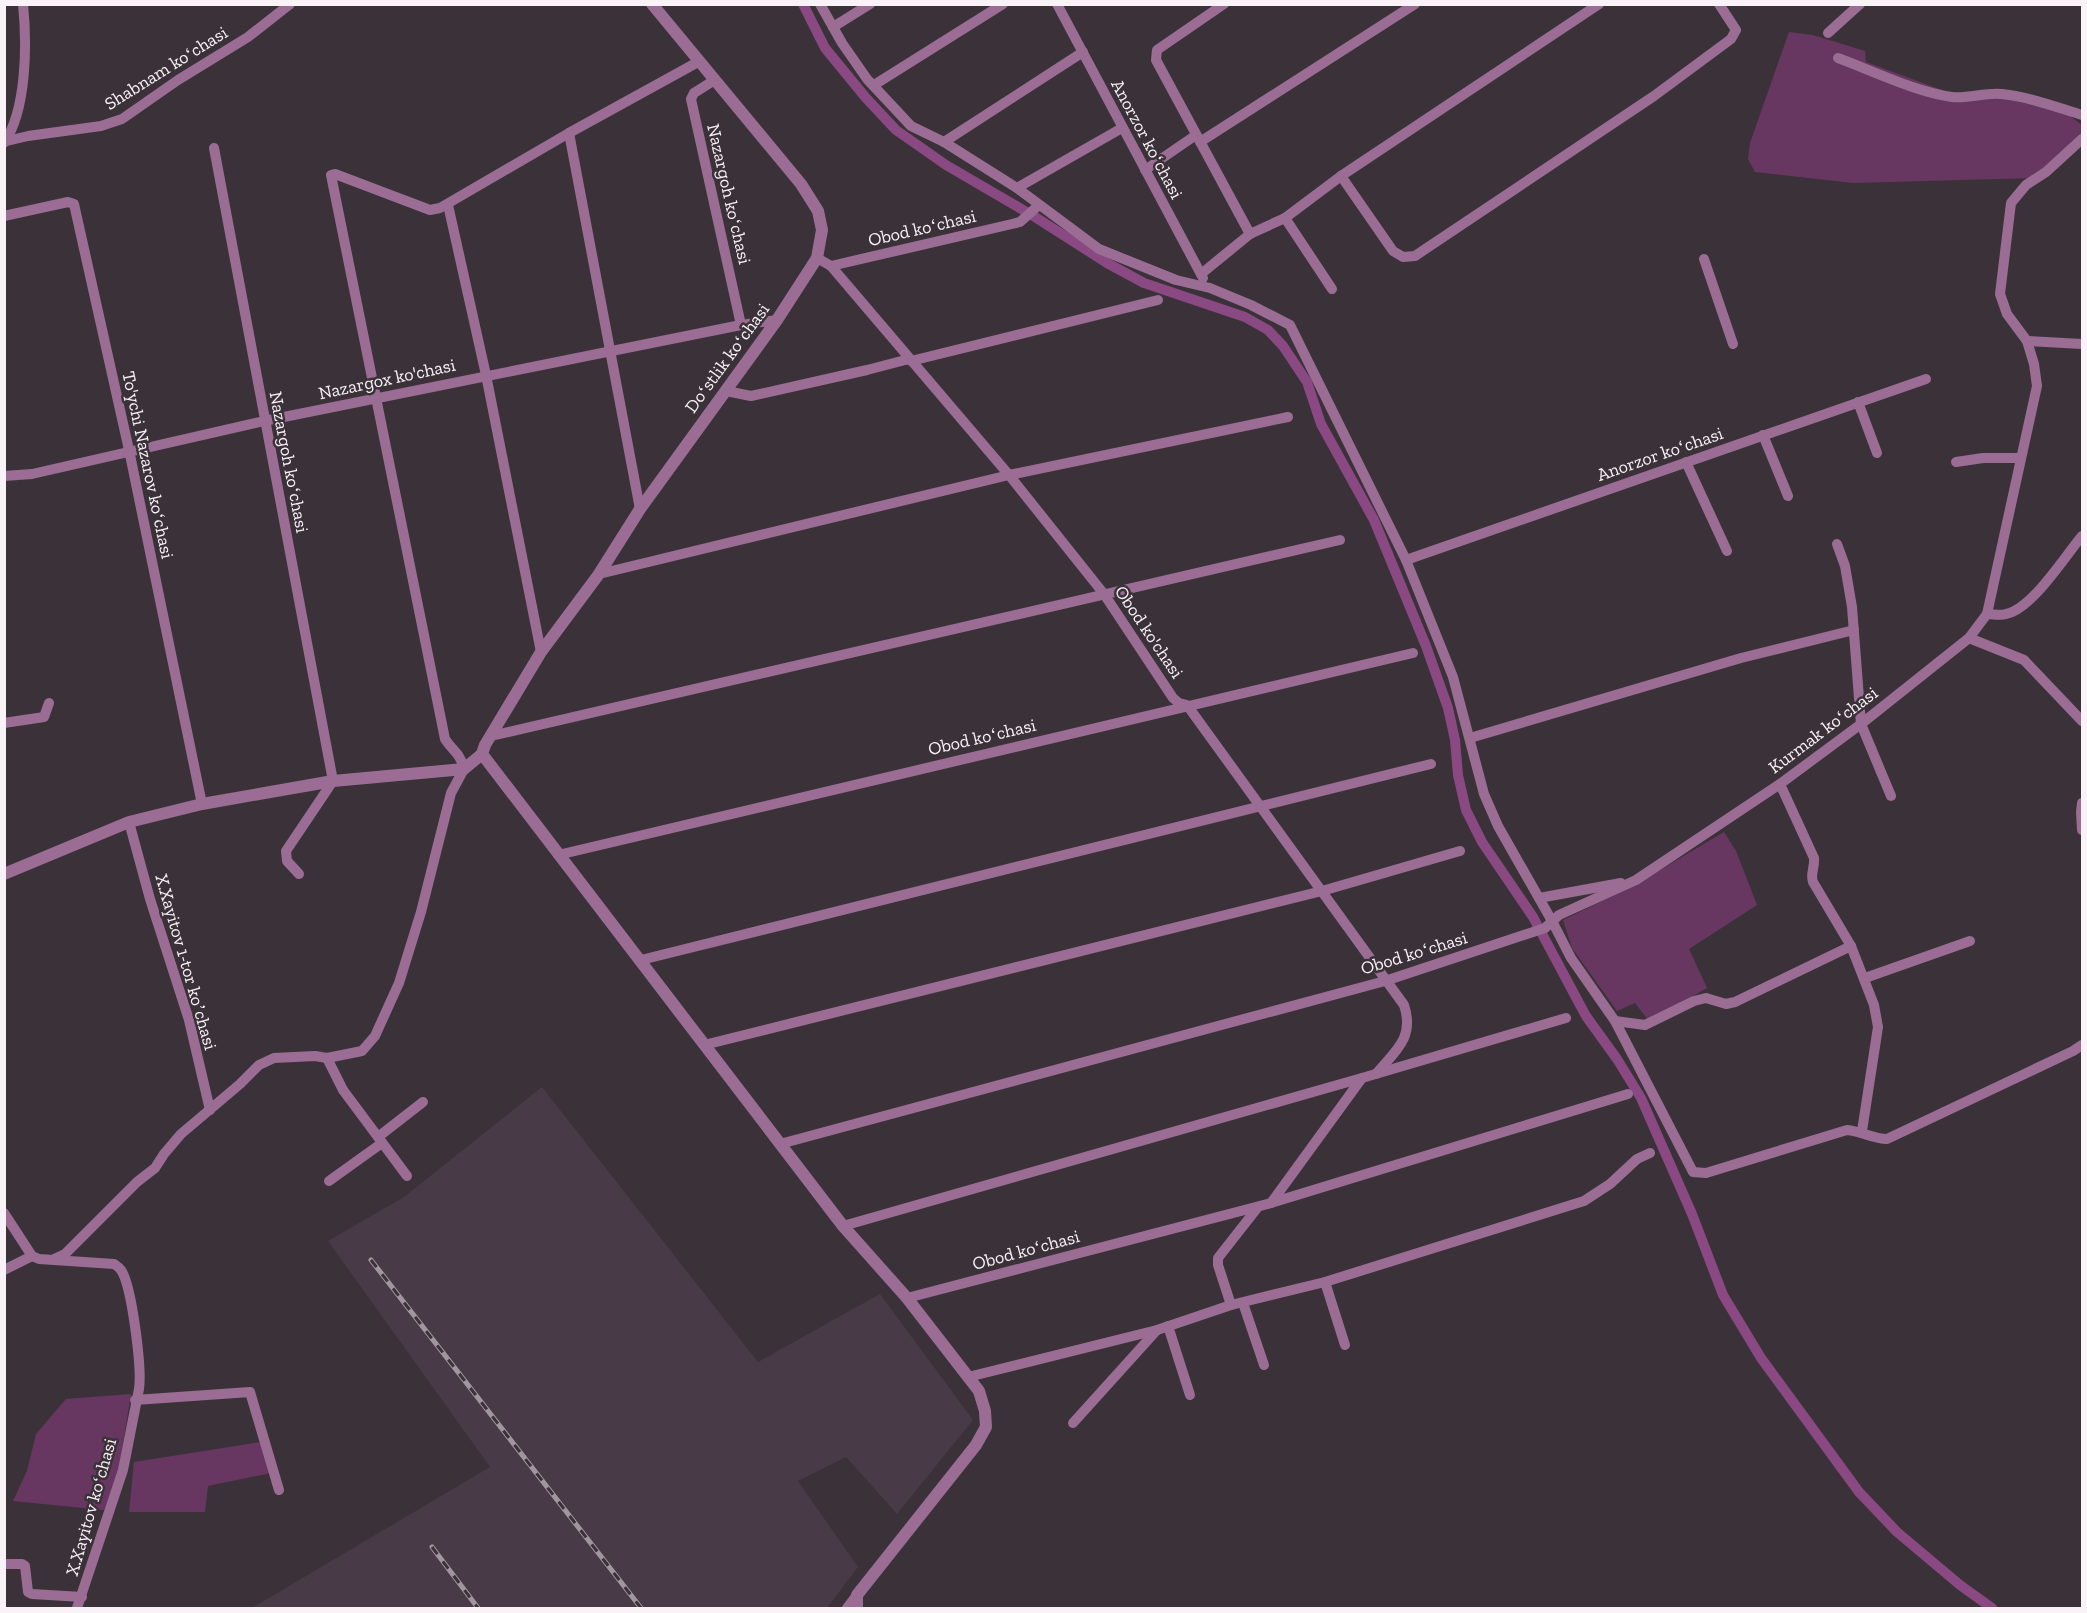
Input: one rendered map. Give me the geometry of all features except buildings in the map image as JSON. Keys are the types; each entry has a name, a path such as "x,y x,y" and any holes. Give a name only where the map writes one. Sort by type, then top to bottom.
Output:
{"street":[{"name":"Shabnam koʻchasi","path":"6,142 17,113 24,72 26,31 23,4"},
{"name":"Shabnam koʻchasi","path":"6,142 28,136 101,126 122,118 248,37 290,4"},
{"name":"Doʻstlik koʻchasi","path":"482,754 485,745 541,652 599,574 640,509 777,320 817,258 822,231 818,211 801,184 713,81 652,4"},
{"path":"820,4 861,70 911,126 944,142 1017,188 1098,249 1176,280 1210,288 1290,325 1406,560 1453,677 1484,795 1497,825 1539,898 1544,927 1571,958 1616,1021 1693,1172 1706,1173 1847,1130 1862,1131 1875,1139 1887,1139 2082,1045"},
{"path":"833,27 870,4"},
{"path":"874,85 1004,4"},
{"name":"Anorzor koʻchasi","path":"1057,4 1210,288"},
{"path":"1224,4 1157,50 1155,54 1156,60 1250,234"},
{"path":"1145,170 1414,4"},
{"path":"1201,274 1250,234 1285,218 1341,176 1599,4"},
{"path":"1341,176 1393,251 1403,257 1414,256 1654,96 1731,39 1736,30 1719,4"},
{"path":"1828,33 1860,4"},
{"path":"944,142 1083,52"},
{"path":"1838,58 1936,94 1968,98 2001,94 2040,102 2082,115"},
{"path":"464,769 460,755 450,747 445,739 331,175 335,174 430,210 440,208 568,133 698,62"},
{"name":"Nazargoh koʻchasi","path":"713,81 694,93 691,99 741,325"},
{"path":"1017,188 1122,128"},
{"path":"568,133 640,509"},
{"path":"2082,139 2046,172 2026,185 2011,203 2000,294 2007,314 2027,341 2034,364 2037,386 1987,614 2004,615 2014,612 2030,601 2082,536"},
{"name":"Nazargoh koʻchasi","path":"214,148 333,781"},
{"name":"To'ychi Nazarov koʻchasi","path":"4,216 68,202 74,204 129,450 202,804"},
{"path":"448,205 486,375 541,652"},
{"name":"Obod koʻchasi","path":"831,266 1020,222 1039,205"},
{"path":"1285,218 1332,289"},
{"name":"Obod ko'chasi","path":"817,258 831,266 1009,475 1104,594 1173,698 1187,705 1404,1005 1409,1019 1407,1031 1402,1043 1376,1074"},
{"path":"1704,259 1733,344"},
{"path":"726,391 751,396 1158,300"},
{"name":"Nazargox ko'chasi","path":"4,476 32,474 129,450 486,375 777,320"},
{"path":"2027,341 2082,344"},
{"name":"Anorzor koʻchasi","path":"1406,560 1926,379"},
{"path":"1858,402 1877,453"},
{"path":"599,574 1009,475 1288,417"},
{"path":"1763,435 1788,496"},
{"path":"1956,462 1983,458 2021,458"},
{"path":"1686,462 1727,551"},
{"path":"491,736 1340,540"},
{"path":"1837,544 1845,566 1854,630 1860,724 1892,796"},
{"name":"Kurmak koʻchasi","path":"1544,927 1558,915 1636,880 1780,784 1969,638 1987,614"},
{"path":"1470,738 1741,658 1854,630"},
{"path":"1969,638 2024,660 2082,721"},
{"name":"Obod koʻchasi","path":"558,855 1413,653"},
{"path":"4,723 44,717 49,703"},
{"path":"54,1259 65,1254 74,1246 136,1182 155,1168 181,1134 259,1065 274,1058 327,1058 362,1051 375,1036 385,1018 399,982 421,912 451,793 464,769 482,754 843,1226 907,1298 978,1391 985,1411 986,1427 976,1444 847,1608"},
{"path":"641,960 1431,764"},
{"path":"4,874 129,822 202,804 333,781 464,769"},
{"path":"299,874 287,861 286,851 333,781"},
{"path":"1780,784 1814,858 1815,866 1811,877 1813,882 1851,946 1874,1005 1878,1027 1862,1131"},
{"path":"2082,803 2082,830"},
{"name":"X.Xayitov 1-tor koʼchasi","path":"129,822 156,921 189,1020 210,1110"},
{"path":"704,1045 1322,891 1460,851"},
{"path":"1539,898 1636,880"},
{"name":"Obod koʻchasi","path":"780,1144 1385,981 1544,927"},
{"path":"1865,978 1970,941"},
{"path":"1616,1021 1645,1025 1694,1001 1706,998 1726,1004 1735,1002 1851,946"},
{"path":"843,1226 1566,1018"},
{"path":"327,1058 343,1090 407,1176"},
{"path":"1271,1203 1362,1078"},
{"name":"Obod koʻchasi","path":"907,1298 1258,1207 1628,1095"},
{"path":"329,1181 423,1102"},
{"path":"968,1377 1162,1328 1231,1305 1325,1282 1584,1201 1610,1184 1637,1159 1650,1153"},
{"path":"1231,1305 1218,1265 1218,1258 1258,1207"},
{"path":"4,1213 32,1256 4,1270"},
{"name":"X.Xayitov koʻchasi","path":"32,1256 39,1259 108,1263 120,1268 128,1290 137,1340 140,1378 123,1470 77,1608"},
{"path":"1325,1282 1345,1346"},
{"path":"1243,1303 1264,1365"},
{"path":"1162,1328 1190,1395"},
{"path":"1073,1423 1162,1328"},
{"path":"135,1400 250,1392 279,1490"},
{"name":"X.Xayitov koʻchasi","path":"4,1564 25,1566 28,1592 32,1594 82,1597"},
{"path":"857,1595 857,1608"}],"shaded area":[{"path":"1789,32 1813,35 1865,51 1866,62 1950,93 1990,90 2074,107 2070,116 2082,125 2082,139 2038,178 1853,183 1755,172 1748,159 1750,143"},
{"path":"1724,832 1736,851 1757,905 1689,949 1707,988 1649,1021 1635,1003 1617,1011 1572,948 1563,920 1633,886"},
{"path":"542,1087 758,1362 880,1294 973,1420 897,1514 846,1457 798,1481 858,1567 827,1608 252,1608 490,1467 328,1241 404,1197"},
{"path":"131,1394 118,1474 104,1510 13,1501 27,1471 36,1434 66,1399"},
{"path":"261,1442 271,1473 208,1486 205,1512 129,1512 134,1462"}],"waterway":[{"path":"803,4 825,48 896,130 946,165 1035,217 1107,263 1144,283 1245,317 1268,330 1283,346 1307,382 1321,424 1374,520 1426,646 1448,708 1466,810 1482,842 1533,917 1586,1016 1641,1098 1692,1214 1723,1295 1761,1358 1859,1492 1897,1532 1960,1585 1992,1608"}],"railway":[{"path":"371,1260 641,1608"},
{"path":"432,1547 478,1608"}]}
